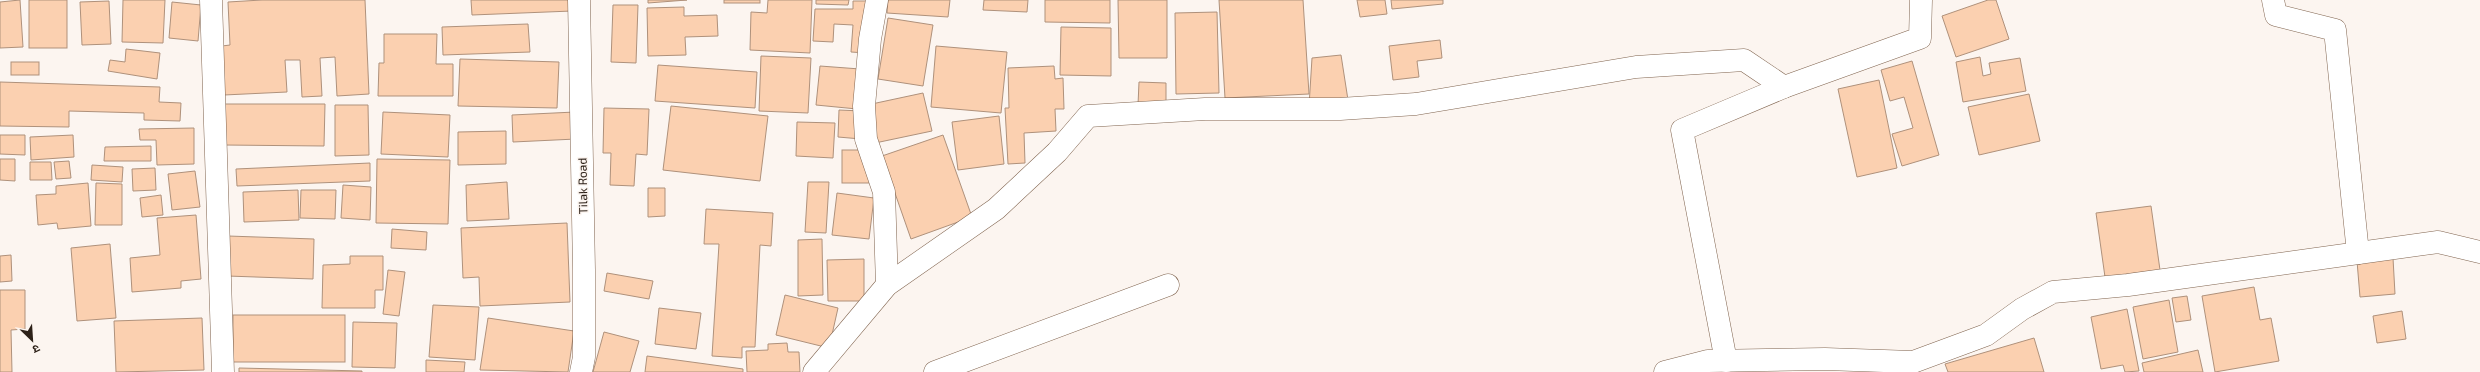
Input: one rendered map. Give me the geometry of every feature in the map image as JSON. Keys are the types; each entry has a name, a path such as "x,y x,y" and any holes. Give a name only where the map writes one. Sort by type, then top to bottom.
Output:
{"street":[{"path":"211,0 223,372"},
{"name":"Tilak Road","path":"579,0 584,270 584,357 581,372"},
{"path":"877,0 870,39 864,106 866,139 884,192 887,285"},
{"path":"1726,361 1682,130 1784,87 1920,38 1921,0"},
{"path":"2273,0 2276,15 2335,30 2358,253"},
{"path":"814,372 887,285 996,209 1057,152 1088,116 1205,109 1340,109 1416,104 1636,67 1744,60 1784,87"},
{"path":"1664,372 1708,361 1785,366 1825,358 1913,362 1986,335 2022,309 2053,292 2128,285 2438,242 2480,252"},
{"path":"947,370 1168,285"}],"building":[{"path":"20,0 23,47 0,48 0,2"},
{"path":"29,0 67,0 67,48 29,48"},
{"path":"123,0 165,0 163,43 122,42"},
{"path":"262,0 365,0 369,94 337,96 335,57 320,58 322,96 302,97 300,60 285,60 287,92 224,95 222,46 230,45 228,2"},
{"path":"471,0 572,0 572,11 472,15"},
{"path":"648,0 687,0 648,3"},
{"path":"724,0 760,0 760,3 724,3"},
{"path":"768,0 812,0 810,53 750,50 751,12 767,13"},
{"path":"816,0 849,0 848,5 816,4"},
{"path":"888,0 950,0 948,17 887,13"},
{"path":"984,0 1028,0 1027,12 983,10"},
{"path":"1045,0 1110,0 1110,23 1045,22"},
{"path":"1118,0 1167,0 1167,58 1119,58"},
{"path":"1219,0 1303,0 1309,94 1225,98"},
{"path":"1357,0 1385,0 1387,14 1360,17"},
{"path":"1391,0 1443,0 1443,4 1392,9"},
{"path":"1988,0 1996,0 2009,39 1956,57 1942,16"},
{"path":"109,1 111,44 82,45 80,2"},
{"path":"853,1 868,1 866,53 851,52 853,25 834,24 833,42 813,41 815,9 853,9"},
{"path":"172,2 201,5 198,41 169,38"},
{"path":"613,5 638,5 636,63 611,62"},
{"path":"684,7 684,16 717,15 718,36 685,37 686,55 648,56 647,8"},
{"path":"1217,12 1219,93 1176,94 1175,13"},
{"path":"888,18 933,25 923,86 878,79"},
{"path":"528,24 530,52 443,55 442,27"},
{"path":"1061,27 1111,28 1111,76 1060,75"},
{"path":"384,34 437,34 436,64 453,64 453,96 378,96 379,63 384,63"},
{"path":"1440,40 1442,58 1417,61 1419,77 1393,80 1389,46"},
{"path":"936,46 1007,52 1001,113 931,107"},
{"path":"126,49 160,53 157,79 108,71 110,60 125,62"},
{"path":"1341,55 1348,100 1309,106 1312,58"},
{"path":"761,56 811,58 808,113 759,111"},
{"path":"1980,57 1983,76 1991,74 1989,63 2020,58 2026,91 1963,102 1956,62"},
{"path":"460,59 559,62 557,108 458,106"},
{"path":"1912,61 1939,155 1902,166 1892,134 1913,128 1904,97 1890,101 1881,70"},
{"path":"11,62 39,62 39,75 11,75"},
{"path":"658,65 757,72 755,108 655,101"},
{"path":"820,66 860,69 857,109 816,105"},
{"path":"1054,66 1055,79 1063,78 1064,109 1055,109 1056,131 1024,133 1025,163 1008,164 1005,108 1009,108 1008,68"},
{"path":"1879,80 1897,168 1857,177 1838,89"},
{"path":"0,82 160,87 159,102 181,103 180,121 144,120 144,113 69,111 69,127 0,126"},
{"path":"1139,82 1166,83 1166,106 1138,105"},
{"path":"923,93 932,131 875,143 867,105"},
{"path":"2029,94 2040,141 1979,155 1968,107"},
{"path":"223,104 325,104 324,146 223,145"},
{"path":"335,105 368,105 369,155 335,156"},
{"path":"671,106 768,116 760,181 663,170"},
{"path":"604,108 649,109 647,155 636,154 634,186 610,185 611,153 603,153"},
{"path":"839,110 862,111 861,139 838,137"},
{"path":"383,112 450,115 448,157 381,154"},
{"path":"575,112 576,139 513,142 512,115"},
{"path":"999,116 1004,164 958,170 952,122"},
{"path":"797,122 835,123 833,158 796,156"},
{"path":"194,128 194,164 157,165 156,140 140,140 139,129"},
{"path":"506,131 506,164 458,165 458,132"},
{"path":"0,135 25,135 25,155 0,154"},
{"path":"73,135 74,157 31,160 30,137"},
{"path":"943,135 972,217 911,239 882,156"},
{"path":"151,146 151,161 104,161 105,147"},
{"path":"842,150 870,150 870,183 842,183"},
{"path":"0,159 15,159 15,181 0,180"},
{"path":"377,159 450,160 448,224 376,223"},
{"path":"69,161 71,178 56,179 54,162"},
{"path":"30,162 51,162 52,180 30,180"},
{"path":"370,163 370,181 237,186 236,169"},
{"path":"92,165 123,167 122,182 91,180"},
{"path":"155,168 156,190 133,191 132,169"},
{"path":"195,171 200,207 172,210 168,174"},
{"path":"507,182 509,219 467,221 466,185"},
{"path":"808,182 829,182 826,233 805,232"},
{"path":"88,183 91,226 58,229 57,223 38,225 36,195 56,194 56,186"},
{"path":"96,183 122,184 122,225 95,225"},
{"path":"343,185 371,187 370,220 341,218"},
{"path":"648,188 665,188 665,216 648,217"},
{"path":"298,190 299,220 244,222 243,192"},
{"path":"301,190 336,190 335,219 300,218"},
{"path":"837,193 874,198 869,239 832,235"},
{"path":"161,195 163,215 142,217 140,198"},
{"path":"2151,206 2160,270 2105,277 2096,213"},
{"path":"706,209 773,213 771,246 760,245 755,347 742,347 742,358 712,356 719,244 704,244"},
{"path":"196,215 201,279 181,281 181,288 132,292 130,258 160,255 157,218"},
{"path":"567,223 570,302 480,306 479,277 463,278 461,228"},
{"path":"392,229 427,232 426,250 391,248"},
{"path":"228,236 314,239 313,279 227,276"},
{"path":"822,239 823,295 798,296 798,240"},
{"path":"110,244 116,318 77,321 71,248"},
{"path":"11,255 12,281 0,282 0,256"},
{"path":"350,256 383,256 383,290 375,290 375,308 322,308 323,265 350,264"},
{"path":"2393,258 2395,294 2360,297 2357,261"},
{"path":"864,259 864,301 828,301 827,260"},
{"path":"388,270 405,272 399,316 383,314"},
{"path":"607,273 653,281 649,299 604,291"},
{"path":"2254,287 2260,320 2271,318 2279,361 2215,372 2202,296"},
{"path":"0,290 25,290 25,329 11,330 12,372 0,372"},
{"path":"785,295 838,308 829,348 776,335"},
{"path":"2187,296 2191,320 2176,322 2172,298"},
{"path":"2169,300 2178,352 2143,359 2133,307"},
{"path":"433,305 479,307 475,360 429,357"},
{"path":"659,308 701,313 696,349 655,344"},
{"path":"2127,309 2139,371 2125,372 2123,365 2101,369 2091,317"},
{"path":"2402,311 2406,339 2377,343 2373,316"},
{"path":"233,315 345,315 345,362 233,362"},
{"path":"202,318 204,370 116,372 114,321"},
{"path":"488,318 574,331 568,372 480,370"},
{"path":"353,322 397,323 395,368 352,367"},
{"path":"604,332 639,341 630,372 593,372"},
{"path":"2034,338 2044,372 1948,372 1945,364"},
{"path":"787,343 788,352 799,352 800,372 747,372 746,351 768,350 768,344"},
{"path":"2198,350 2203,372 2144,372 2142,363"},
{"path":"647,356 743,369 743,372 645,372"},
{"path":"426,360 465,362 464,372 426,372"},
{"path":"239,368 362,371 362,372 239,372"}]}
